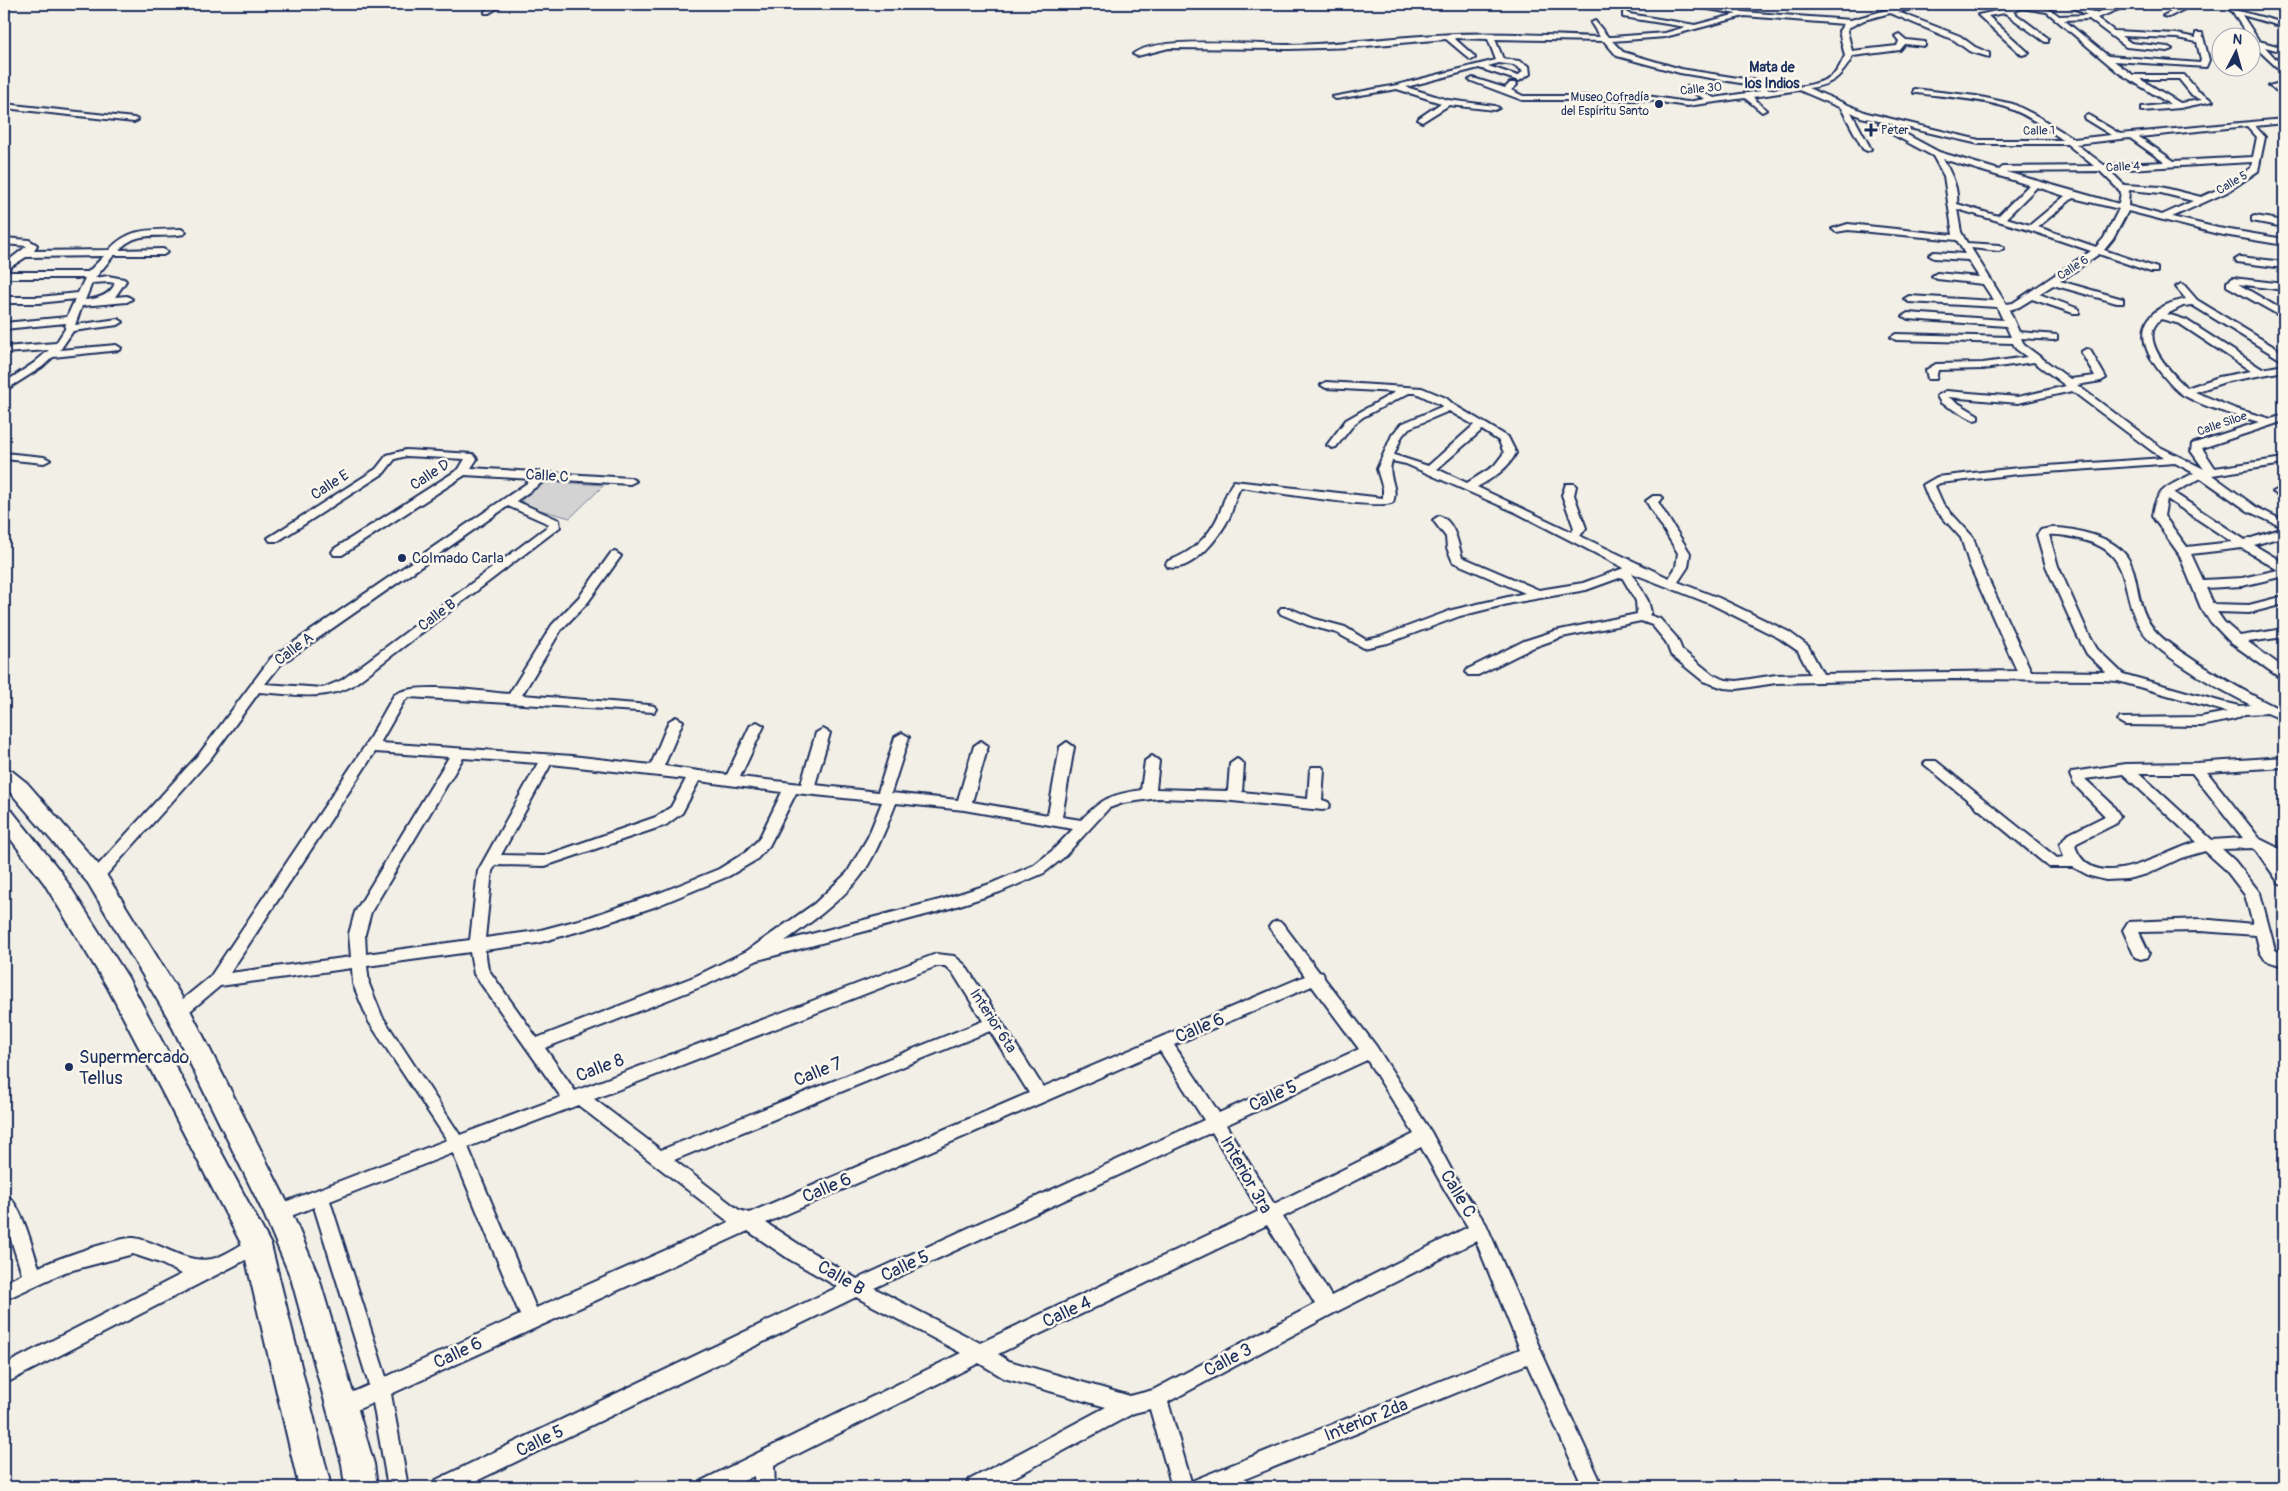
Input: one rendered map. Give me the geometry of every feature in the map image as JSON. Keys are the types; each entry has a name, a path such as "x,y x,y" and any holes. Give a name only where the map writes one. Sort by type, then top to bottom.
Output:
{"main road":[{"path":"4,776 18,788 96,877 178,1012 278,1213 305,1278 358,1464 361,1487"},
{"path":"4,816 52,878 118,983 256,1245 272,1302 315,1487"}],"street":[{"path":"487,12 502,4"},
{"path":"1691,4 1732,8 1744,14"},
{"path":"1922,44 1901,39 1900,48 1849,54 1843,32 1847,24 1852,22 1930,4"},
{"path":"2025,53 1982,15 2007,11 2018,5 2041,7 2053,4"},
{"path":"2070,4 2093,17 2129,45 2143,60"},
{"path":"2058,18 2093,17 2129,4"},
{"path":"2166,16 2190,4"},
{"path":"2041,7 2058,18 2131,77 2179,106"},
{"path":"2237,8 2284,25"},
{"path":"2237,8 2248,28"},
{"path":"2007,11 2045,40"},
{"path":"1890,12 1957,38 1972,49 1986,54"},
{"path":"1137,54 1150,48 1169,46 1289,47 1362,44 1448,36 1608,40 1665,35 1698,27 1734,15 1744,14 1852,22"},
{"path":"1624,17 1698,27"},
{"path":"1595,23 1602,36 1620,54 1644,62 1685,71 1749,81 1769,92"},
{"path":"2106,58 2203,65 2206,63 2200,38 2113,33"},
{"path":"1448,36 1471,58"},
{"path":"1490,36 1500,58 1499,61"},
{"path":"2260,43 2284,50"},
{"path":"2129,45 2168,49"},
{"path":"2260,47 2284,72"},
{"name":"Calle 30","path":"1473,80 1522,98 1601,100 1647,98 1680,104 1801,88 1831,79 1842,68 1849,54"},
{"path":"2266,55 2284,60"},
{"path":"1336,97 1397,87 1499,61 1516,63 1526,68 1526,72 1506,91"},
{"path":"1677,61 1685,71"},
{"path":"1479,65 1519,79"},
{"path":"2131,77 2181,78 2193,91 2210,102 2145,109"},
{"path":"2284,84 2273,86 2284,94"},
{"path":"1397,87 1447,102 1495,108"},
{"path":"1691,88 1712,100"},
{"name":"Calle 1","path":"1801,88 1864,115 1975,142 2070,142 2284,122"},
{"path":"1917,91 1979,99 2008,106 2044,123 2102,168 2125,191 2124,208"},
{"path":"1747,96 1762,110"},
{"path":"1422,120 1447,102"},
{"path":"4,106 134,120"},
{"path":"1844,106 1867,149"},
{"path":"1864,115 1936,154 1989,171 2071,195 2162,218 2218,231 2284,242"},
{"path":"2088,117 2120,137"},
{"name":"Calle 5","path":"2162,218 2241,180 2255,169 2261,137 2249,124"},
{"path":"2131,135 2172,164"},
{"path":"1936,154 1948,176 1953,197 1952,205 1956,232 2002,306 2020,348 2156,449 2207,472 2252,509 2284,525"},
{"name":"Calle 4","path":"1989,171 2102,168 2256,159"},
{"path":"2001,218 2035,184"},
{"path":"2120,186 2161,190 2202,200"},
{"path":"2032,228 2071,195"},
{"path":"1952,205 2001,218 2154,270"},
{"name":"Calle 6","path":"2002,306 2016,305 2098,251 2108,239 2124,208"},
{"path":"2284,213 2284,219"},
{"path":"2255,219 2284,224"},
{"path":"1836,229 1848,227 1999,248"},
{"path":"4,388 29,372 58,346 90,278 124,239 132,234 181,232"},
{"path":"4,241 32,245 32,248 5,269"},
{"path":"24,254 163,252"},
{"path":"1934,255 1971,257"},
{"path":"2240,260 2284,265"},
{"path":"5,269 121,281 114,294 106,299 93,302"},
{"path":"1936,273 1984,276"},
{"path":"2051,281 2120,301"},
{"path":"2284,287 2243,281 2233,281 2230,284 2284,315"},
{"path":"2181,287 2194,302 2284,358 2284,363"},
{"path":"2032,295 2050,304 2076,311"},
{"path":"4,300 79,300 93,302 127,299"},
{"path":"1909,299 2002,306"},
{"path":"2194,302 2183,301 2158,315 2149,325 2148,337 2156,360 2170,378 2185,392 2232,411 2271,422"},
{"path":"2158,315 2183,322 2224,347 2261,373"},
{"path":"1908,316 2010,323"},
{"path":"4,326 118,322"},
{"path":"1896,337 2053,337"},
{"path":"4,350 58,346"},
{"path":"51,354 116,348"},
{"path":"1974,417 1945,401 1942,396 1946,394 2018,400 2101,378 2086,352"},
{"path":"1932,377 1930,370 1936,366 1983,366 2035,359"},
{"path":"2185,392 2223,380 2284,368"},
{"path":"1326,385 1408,388 1442,400 1450,407 1504,439 1510,453 1508,459 1498,469 1468,487"},
{"path":"1332,445 1350,422 1359,415 1408,388"},
{"path":"1172,564 1191,557 1207,541 1227,510 1230,492 1238,483 1380,503 1387,502 1390,496 1389,486 1383,469 1384,464 1390,457 1390,448 1397,435 1405,426 1450,407"},
{"name":"Calle Siloe","path":"2207,472 2196,446 2216,438 2284,418"},
{"path":"1430,470 1481,425"},
{"name":"Calle D","path":"338,552 463,471 470,462 469,456 398,454"},
{"name":"Calle E","path":"274,538 372,476 386,466 391,457 398,454"},
{"path":"4,456 44,460"},
{"path":"1390,457 1399,458 1468,487 1574,537 1630,570 1715,601 1798,643 1809,657 1818,678"},
{"path":"2025,675 2022,660 2002,625 1974,563 1968,539 1951,517 1937,504 1931,494 1929,485 1937,480 2018,471 2178,460"},
{"path":"2248,467 2255,464 2284,461"},
{"path":"2282,671 2236,640 2207,608 2199,584 2184,551 2158,516 2160,501 2166,493 2207,472 2248,467 2284,471"},
{"name":"Calle C","path":"463,471 630,481"},
{"name":"Calle A","path":"96,877 205,756 257,688 272,665 544,476"},
{"path":"1570,486 1568,494 1580,528 1574,537"},
{"path":"2166,493 2216,528 2284,570"},
{"path":"1657,498 1652,501 1684,553 1682,567 1671,584"},
{"name":"Calle B","path":"257,688 323,692 340,686 554,527 555,522 506,501"},
{"path":"1439,520 1452,537 1457,560 1474,569 1517,584 1537,594"},
{"path":"2118,677 2092,651 2083,635 2052,566 2044,535 2045,532 2094,538 2115,547 2122,556 2139,611 2149,631 2173,653 2221,685 2284,716"},
{"path":"2184,551 2243,543 2274,537 2284,532"},
{"path":"513,699 556,628 584,599 615,556"},
{"path":"1285,611 1311,622 1341,630 1364,644 1383,640 1456,613 1537,594 1586,586 1630,570"},
{"path":"1630,570 1645,612 1642,617"},
{"path":"2199,584 2226,585 2248,583 2284,570"},
{"path":"2207,608 2243,609 2264,606 2284,600"},
{"path":"1473,672 1529,644 1552,636 1642,617 1656,622 1672,641 1676,652 1708,678 1737,685 1776,679 1818,678 2025,675 2118,677 2242,710 2267,709"},
{"path":"2236,640 2284,633"},
{"path":"178,1012 216,981 371,747 399,698 406,693 421,692 649,709"},
{"path":"2125,721 2190,721 2230,717 2242,710"},
{"path":"656,770 676,721"},
{"path":"731,781 757,726"},
{"path":"807,790 823,733"},
{"path":"533,1046 702,980 753,955 819,908 852,877 875,837 902,737"},
{"path":"964,805 981,746"},
{"path":"371,747 547,759 656,770 807,790 964,805 1084,826"},
{"path":"1054,821 1067,747"},
{"path":"458,754 363,912 357,934 361,984 375,1018 455,1139 530,1318"},
{"name":"Calle B","path":"547,759 485,871 477,945 480,970 533,1046 576,1098 733,1216 749,1221 796,1253 884,1304 980,1353 1004,1369 1130,1405"},
{"path":"1148,794 1152,761"},
{"path":"2284,762 2196,768 2126,769 2076,775 2079,781 2106,806 2113,816 2110,820 2072,839 2067,845 2068,853 2074,862 2091,872 2119,875 2138,872 2173,855 2209,845 2259,846 2284,856"},
{"path":"1234,796 1237,764"},
{"path":"1931,764 2048,859 2060,864 2074,862"},
{"path":"2196,768 2284,879"},
{"path":"2126,769 2230,865 2252,893 2268,952 2272,957 2284,960"},
{"path":"753,955 944,904 995,888 1039,869 1058,854 1104,805 1121,798 1158,793 1234,796 1319,805 1317,770"},
{"path":"490,859 528,862 545,861 661,822 676,810 694,776"},
{"path":"216,981 537,937 637,908 725,873 746,859 760,848 790,788"},
{"path":"801,921 815,938"},
{"path":"2141,953 2131,930 2133,926 2200,925 2262,930"},
{"name":"Calle C","path":"1277,927 1370,1051 1425,1137 1452,1187 1480,1230 1591,1487"},
{"name":"Interior 6ta","path":"936,960 948,960 959,969 1040,1096"},
{"name":"Calle 8","path":"278,1213 455,1139 576,1098 936,960"},
{"name":"Calle 6","path":"342,1407 530,1318 749,1221 1317,978"},
{"name":"Calle 7","path":"658,1159 994,1023"},
{"name":"Interior 3ra","path":"1164,1043 1215,1122 1270,1216 1327,1307"},
{"name":"Calle 5","path":"443,1487 858,1288 1370,1051"},
{"name":"Calle 4","path":"710,1487 980,1353 1270,1216 1425,1137"},
{"path":"320,1197 380,1389 398,1487"},
{"path":"4,1202 10,1210 34,1278"},
{"name":"Calle 3","path":"976,1487 1130,1405 1157,1398 1327,1307 1480,1230"},
{"path":"4,1375 256,1245"},
{"path":"4,1292 62,1265 133,1246 166,1256 181,1266 214,1267"},
{"name":"Interior 2da","path":"1201,1487 1532,1354"},
{"path":"1157,1398 1182,1487"},
{"path":"764,1460 765,1487"}],"shaded area":[{"path":"542,481 604,485 570,518 518,504"}],"place":[{"name":"Museo Cofradía del Espíritu Santo","path":"1659,104"},
{"name":"Peter","path":"1871,130"},
{"name":"Colmado Carla","path":"402,558"},
{"name":"Supermercado Tellus","path":"69,1067"}],"district":[{"name":"Mata de los Indios","path":"1772,76"}]}
